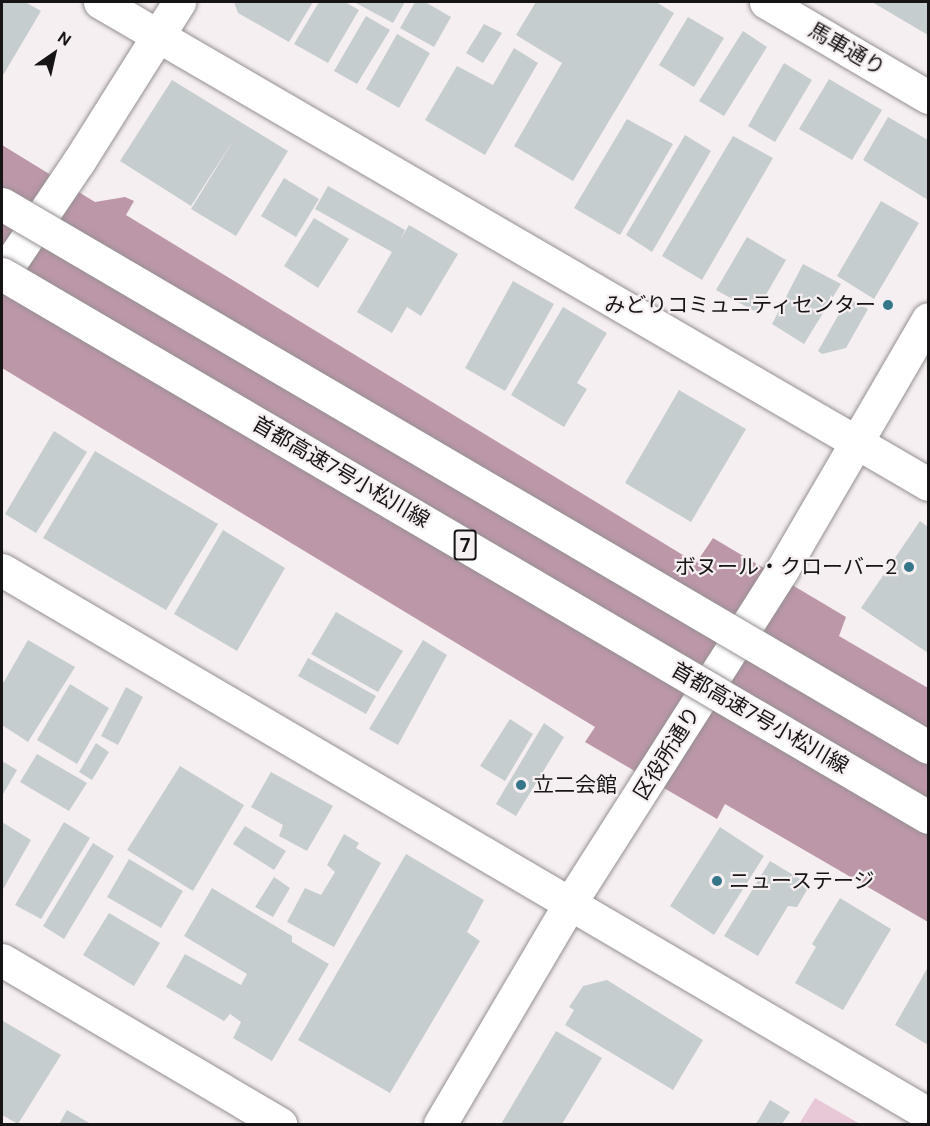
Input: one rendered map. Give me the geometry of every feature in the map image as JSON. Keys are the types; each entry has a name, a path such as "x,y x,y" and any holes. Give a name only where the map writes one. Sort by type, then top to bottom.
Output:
{"main road":[{"path":"100,2 928,484"},
{"path":"2,274 79,161 160,36 179,2"},
{"name":"馬車通り","path":"766,2 928,97"},
{"path":"2,204 928,747"},
{"name":"首都高速7号小松川線","path":"2,274 928,817"},
{"name":"区役所通り","path":"440,1125 570,903 782,570 928,319"},
{"path":"2,570 928,1114"},
{"path":"2,960 280,1125"}],"shaded area":[{"path":"2,145 95,202 125,197 134,201 126,215 696,563 713,538 846,617 839,636 928,688 928,922 725,804 717,819 585,742 595,727 2,368"},
{"path":"815,1098 860,1124 799,1124"}],"building":[{"path":"2,2 25,2 41,11 2,77"},
{"path":"234,2 313,2 289,42 238,13"},
{"path":"319,2 345,2 359,10 328,63 294,44"},
{"path":"354,2 405,2 393,23"},
{"path":"415,2 425,2 451,17 434,47 400,28"},
{"path":"536,2 656,2 674,13 573,181 514,146 562,63 516,35"},
{"path":"872,2 928,2 928,35"},
{"path":"366,16 390,30 357,84 334,71"},
{"path":"688,17 724,38 694,87 659,65"},
{"path":"484,24 502,33 483,63 466,53"},
{"path":"743,31 767,47 724,116 699,101"},
{"path":"397,34 430,53 399,108 366,89"},
{"path":"514,48 538,63 485,155 425,120 457,66 493,85"},
{"path":"784,63 812,80 775,142 748,126"},
{"path":"829,79 882,110 852,160 799,129"},
{"path":"172,80 288,151 236,236 191,209 236,136 191,206 120,161"},
{"path":"888,117 928,140 928,200 863,160"},
{"path":"627,119 673,144 620,235 574,208"},
{"path":"685,135 711,151 652,252 626,235"},
{"path":"733,136 773,158 702,280 662,256"},
{"path":"284,178 319,199 296,237 261,216"},
{"path":"328,186 405,230 400,240 409,225 458,254 421,316 407,307 392,333 357,312 392,252 315,209"},
{"path":"881,201 919,223 874,299 837,276"},
{"path":"314,218 349,239 318,288 284,266"},
{"path":"747,237 786,260 756,312 716,290"},
{"path":"803,264 841,284 804,344 772,324"},
{"path":"513,281 554,304 505,391 465,368"},
{"path":"848,298 868,309 846,348 822,354 818,351"},
{"path":"563,307 607,333 577,383 587,389 564,427 511,395"},
{"path":"679,390 746,429 691,522 625,483"},
{"path":"54,431 87,452 36,533 5,514"},
{"path":"95,451 218,524 166,610 43,538"},
{"name":"ボヌール・クローバー2","path":"920,521 928,527 928,653 861,608"},
{"path":"223,530 285,568 237,651 174,614"},
{"path":"336,612 403,651 378,692 311,654"},
{"path":"28,640 75,667 28,742 2,725 2,685"},
{"path":"423,640 447,655 398,745 369,729"},
{"path":"308,658 376,696 366,714 298,676"},
{"path":"70,684 109,708 77,764 37,740"},
{"path":"126,687 143,697 118,745 101,736"},
{"path":"510,719 533,734 505,781 480,766"},
{"name":"立二会館","path":"544,723 564,737 516,816 496,804"},
{"path":"96,743 109,752 92,780 79,772"},
{"path":"37,754 87,783 69,811 20,782"},
{"path":"2,761 17,770 2,796"},
{"path":"180,766 244,805 193,891 127,850"},
{"path":"271,772 333,806 307,851 279,836 283,825 251,807"},
{"path":"2,822 31,840 2,891"},
{"path":"64,822 90,838 41,919 15,905"},
{"path":"245,826 286,851 274,870 233,844"},
{"name":"ニューステージ","path":"720,827 764,856 714,935 670,906"},
{"path":"344,834 359,843 356,848 381,863 334,947 287,922 305,888 321,895 335,872 327,865"},
{"path":"93,843 114,856 64,939 43,926"},
{"path":"406,854 484,900 467,932 480,941 390,1093 298,1040"},
{"path":"129,859 183,891 161,928 107,897"},
{"path":"770,861 810,885 797,907 788,906 758,956 724,936"},
{"path":"274,877 290,888 273,917 255,907"},
{"path":"212,888 292,936 292,942 329,964 272,1061 233,1038 241,1022 230,1014 224,1021 166,987 185,954 241,985 247,974 184,936"},
{"path":"840,898 891,929 843,1010 795,983 816,947 812,944"},
{"path":"109,913 160,943 134,986 83,955"},
{"path":"928,967 928,1045 895,1025"},
{"path":"607,980 703,1040 673,1090 565,1025 574,1010 569,1007 583,986"},
{"path":"3,1021 61,1055 18,1124 2,1115"},
{"path":"556,1031 602,1058 562,1124 501,1124"},
{"path":"770,1100 790,1112 782,1124 756,1124"},
{"path":"67,1110 91,1124 59,1124"}],"place":[{"name":"みどりコミュニティセンター","path":"888,305"},
{"name":"ボヌール・クローバー2","path":"909,567"},
{"name":"立二会館","path":"521,785"},
{"name":"ニューステージ","path":"717,881"}]}
